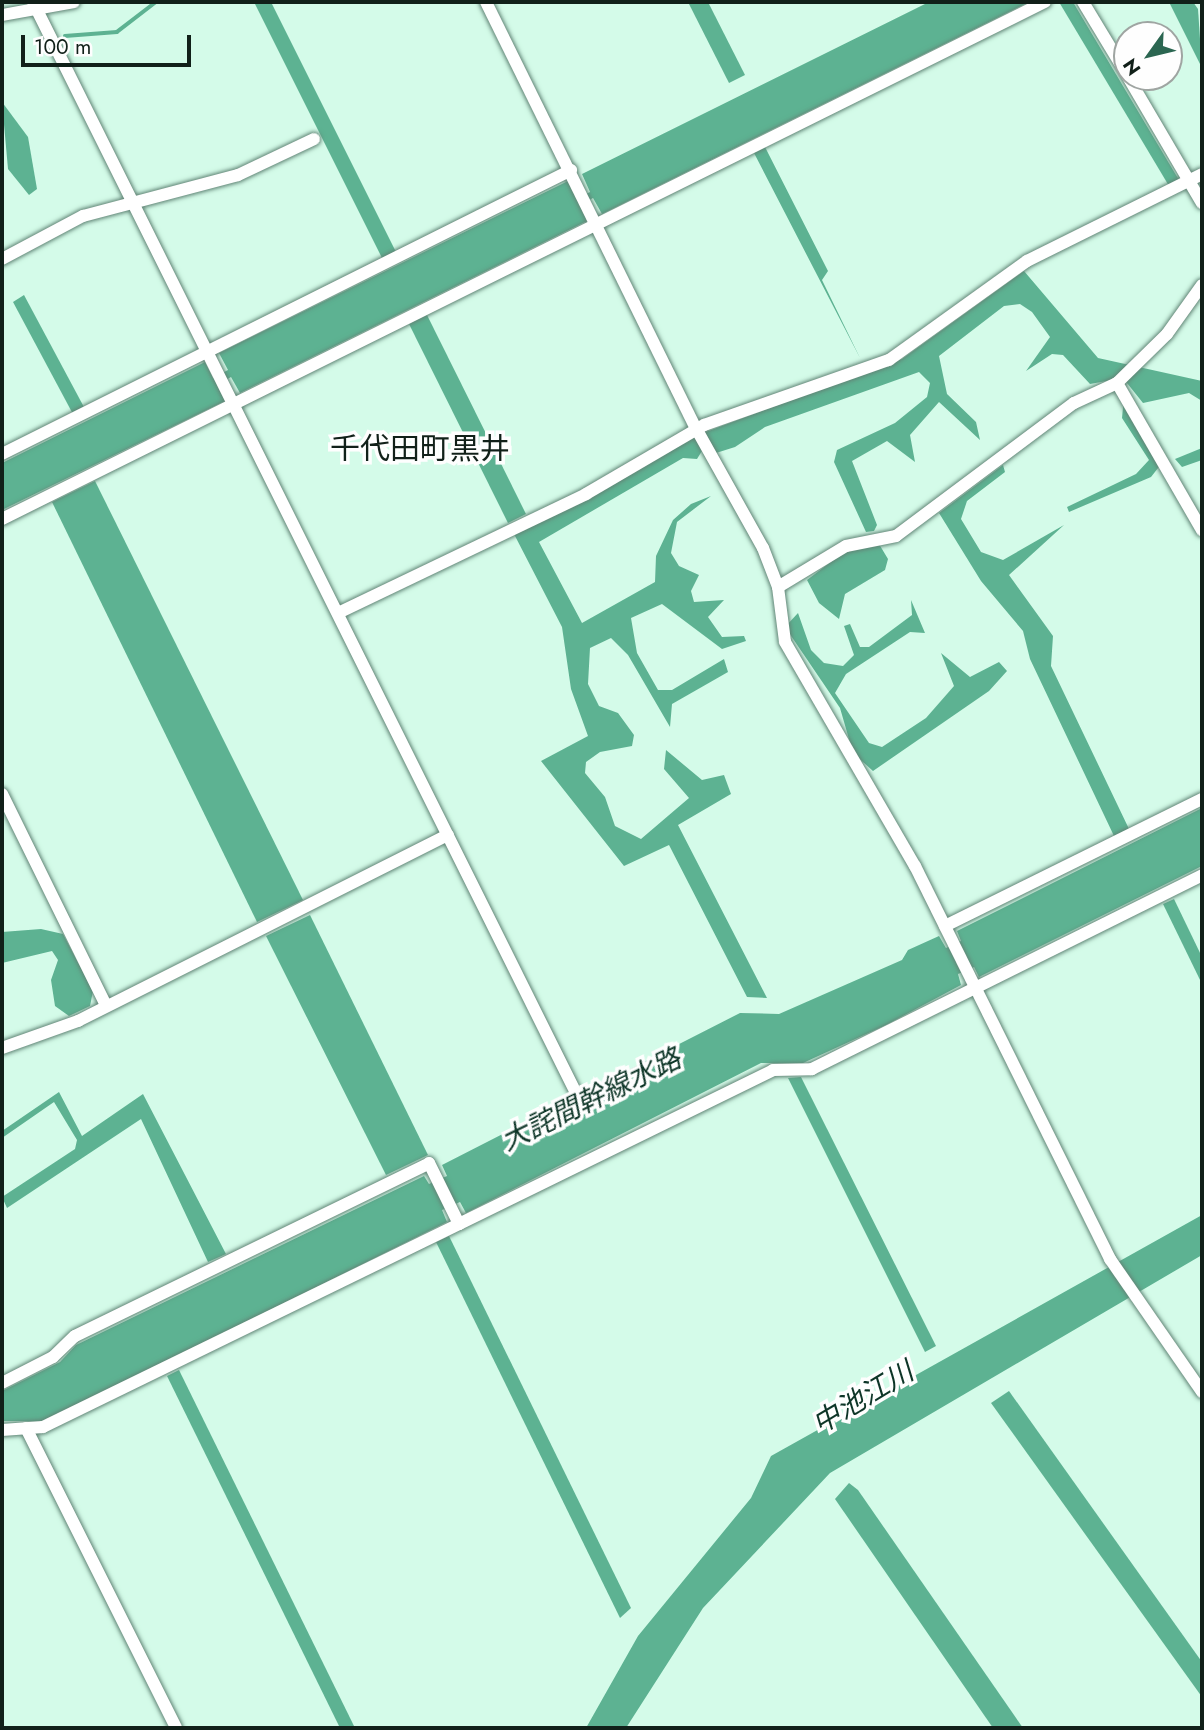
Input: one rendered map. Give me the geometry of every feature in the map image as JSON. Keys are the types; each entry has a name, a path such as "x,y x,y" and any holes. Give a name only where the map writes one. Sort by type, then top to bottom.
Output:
{"street":[{"path":"2,15 35,6 74,2"},
{"path":"486,2 778,587 785,642 945,926 1110,1259 1136,1302 1202,1392"},
{"path":"2,519 1045,2"},
{"path":"1083,2 1113,51"},
{"path":"35,6 135,202 575,1091"},
{"path":"1138,91 1197,178 1202,203"},
{"path":"2,259 83,216 238,175 314,139"},
{"path":"2,454 571,170"},
{"path":"338,614 586,494 700,432 889,360 1027,261 1124,208 1197,178"},
{"path":"778,587 846,546 896,536 1074,403 1118,383 1135,363 1167,334 1202,285"},
{"path":"1118,383 1202,530"},
{"path":"2,794 106,1005"},
{"path":"945,926 1202,799"},
{"path":"2,1048 106,1005 448,835"},
{"path":"3,1427 43,1427 773,1070 812,1069 1202,875"},
{"path":"2,1383 53,1357 75,1336 429,1163 459,1224"},
{"path":"26,1428 176,1728"}],"water":[{"path":"254,2 271,2 396,252 382,258"},
{"path":"688,2 708,2 745,75 729,83"},
{"path":"929,2 1029,2 602,214 593,198 580,205 587,221 240,393 231,377 217,385 225,401 2,510 2,463 205,362 213,378 228,370 219,353 568,181 577,199 590,192 582,174"},
{"path":"1059,2 1073,2 1113,69 1113,91 1126,91 1179,180 1169,186"},
{"path":"1169,2 1193,2 1198,9 1202,68 1183,30 1183,21 1178,21"},
{"path":"2,102 28,137 37,189 29,195 8,169"},
{"path":"765,147 828,271 822,280 860,358 754,153"},
{"path":"1024,271 1098,358 1202,381 1202,401 1189,393 1143,403 1123,378 1090,384 1063,355 1052,354 1026,371 1050,337 1032,312 1020,304 1004,306 939,356 947,394 976,422 980,440 939,402 910,435 915,462 887,441 852,461 877,525 874,531 866,532 834,462 837,450 895,423 927,397 930,383 919,372 765,427 735,447 716,453 705,446 697,459 683,458 539,542 582,623 655,582 656,556 673,520 691,504 711,496 677,522 671,553 679,566 699,575 691,591 694,602 724,600 708,617 722,637 744,636 746,641 722,649 662,604 631,618 637,653 658,690 672,690 724,659 728,672 672,704 670,727 628,655 611,638 590,648 588,684 599,706 618,713 634,735 632,746 600,752 586,762 585,773 605,797 615,826 641,839 689,798 664,769 666,750 702,780 724,775 731,794 678,825 767,998 747,997 669,845 624,866 541,761 588,736 571,689 562,627 514,534 695,436 902,359"},
{"path":"24,295 85,409 74,416 13,302"},
{"path":"427,315 526,514 508,523 409,324"},
{"path":"1124,398 1162,463 1151,477 1069,512 1067,507 1136,474 1149,460 1122,418"},
{"path":"1202,448 1202,460 1182,467 1175,459"},
{"path":"1003,465 1005,472 967,501 961,519 981,552 1003,560 1064,525 1009,575 1053,636 1051,666 1129,829 1114,836 1030,659 1023,631 981,581 939,513"},
{"path":"95,481 303,900 257,922 52,502"},
{"path":"879,544 888,559 885,570 845,594 839,619 819,603 807,580 848,549"},
{"path":"911,600 925,633 910,632 846,674 835,693 869,743 882,747 926,718 954,686 941,653 970,677 999,662 1007,671 989,691 873,771 853,753 840,708 785,627 798,613 811,650 824,663 843,666 854,655 844,626 850,624 860,647 869,647 912,615"},
{"name":"大詫間幹線水路","path":"1202,808 1202,866 979,977 974,967 958,974 961,985 886,1025 803,1063 761,1063 466,1213 460,1202 442,1210 447,1222 47,1421 2,1421 2,1391 60,1362 76,1345 424,1176 429,1184 447,1176 442,1165 740,1013 779,1014 902,960 908,950 939,936 946,948 961,941 957,931"},
{"path":"1174,899 1202,957 1202,984 1163,904"},
{"path":"310,915 428,1155 386,1175 266,936"},
{"path":"41,929 63,934 93,991 90,1006 69,1016 55,1006 51,980 58,960 52,951 2,963 2,932"},
{"path":"801,1077 936,1346 925,1352 788,1078"},
{"path":"59,1092 82,1136 143,1094 226,1254 208,1262 141,1119 7,1208 2,1197 75,1149 77,1140 54,1102 2,1138 2,1131"},
{"path":"1202,1215 1202,1255 830,1473 703,1608 626,1728 586,1728 638,1636 751,1498 771,1456"},
{"path":"449,1236 631,1608 620,1618 436,1242"},
{"path":"179,1370 355,1728 340,1728 167,1376"},
{"path":"1009,1391 1202,1662 1202,1697 991,1403"},
{"path":"849,1483 858,1490 1023,1728 993,1728 835,1499"}],"waterway":[{"path":"65,36 117,32 156,2"}],"district":[{"name":"千代田町黒井","path":"420,449"}],"water label":[{"name":"中池江川","path":"863,1398"}]}
